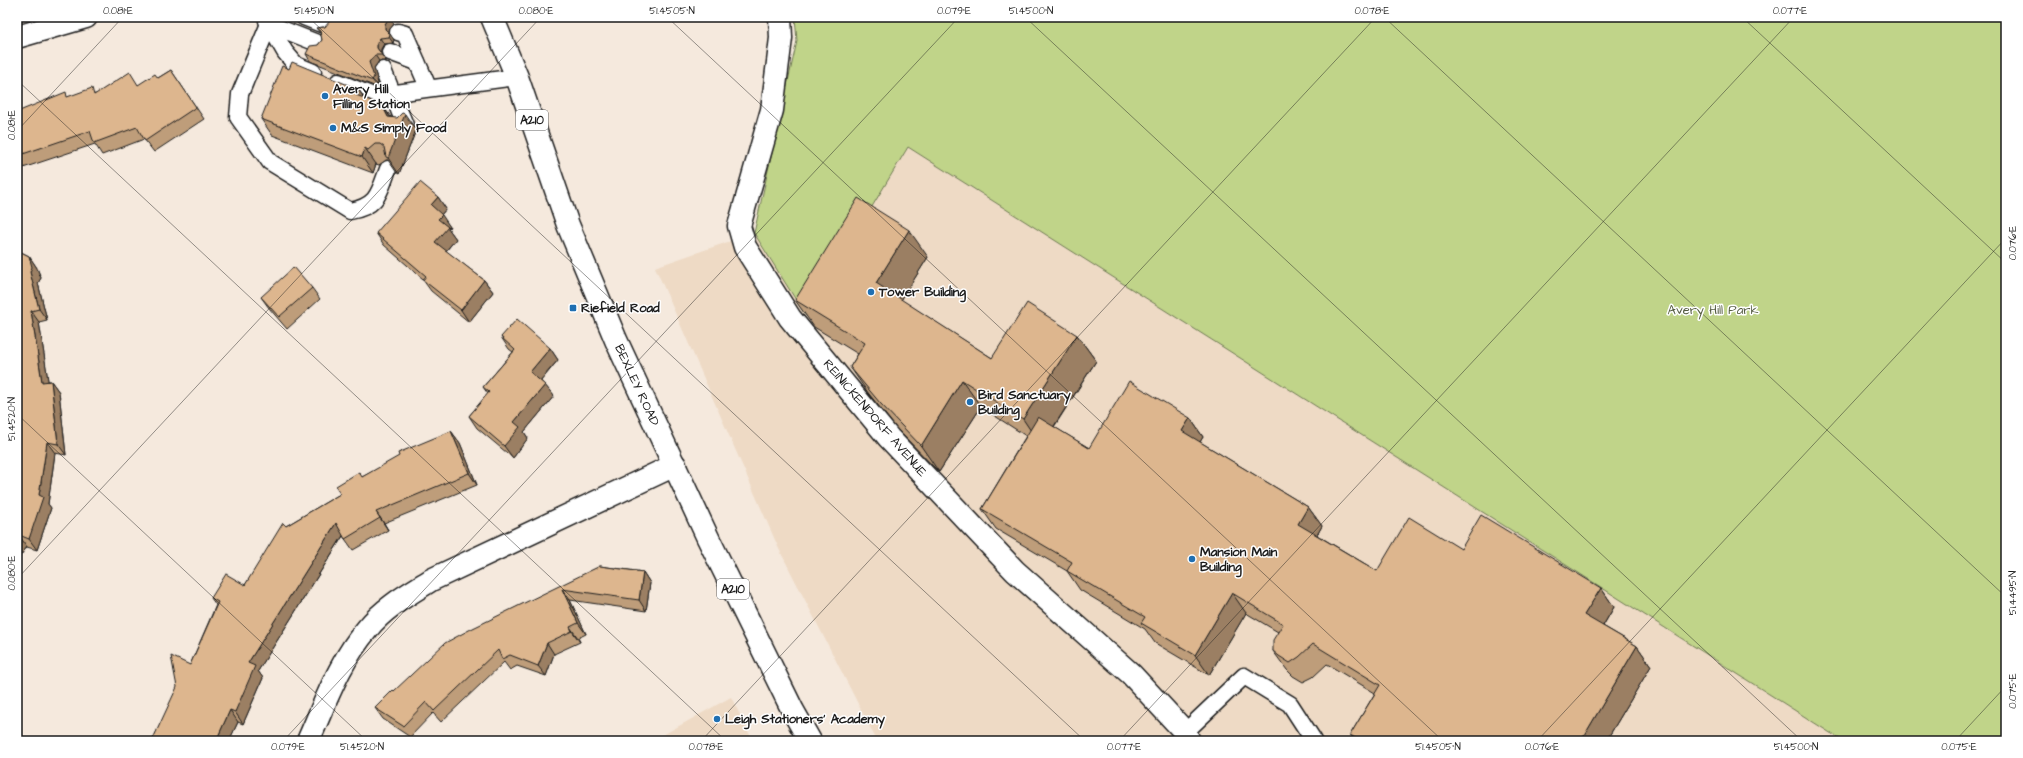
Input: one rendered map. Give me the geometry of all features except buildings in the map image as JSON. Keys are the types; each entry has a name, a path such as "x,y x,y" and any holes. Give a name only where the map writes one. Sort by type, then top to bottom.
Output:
{"street":[{"path":"17,37 86,17"},
{"name":"BEXLEY ROAD","path":"492,17 517,77 568,225 616,340 708,538 793,711 810,741"},
{"name":"REINICKENDORF AVENUE","path":"780,17 781,38 772,110 739,226 745,247 790,318 889,438 1015,571 1131,674 1187,737"},
{"path":"308,741 347,657 368,627 397,600 431,580 675,465"}],"lane":[{"path":"304,17 324,25"},
{"path":"267,20 285,52 296,65 373,96 428,87 517,77"},
{"path":"267,20 317,44"},
{"path":"267,20 240,94 238,117 270,162 350,211 364,208 377,199 388,169"},
{"path":"398,32 405,34 428,87"},
{"path":"390,52 417,62"},
{"path":"383,70 405,125"},
{"path":"1187,737 1244,676 1290,704 1314,741"}],"shaded area":[{"path":"908,147 1843,741 877,741 779,549 655,267 754,233 806,315"},
{"name":"Leigh Stationers' Academy","path":"731,697 753,741 652,741"}],"green space":[{"name":"Avery Hill Park","path":"795,17 2006,17 2006,741 1843,741 908,147 806,316 754,233 797,41"}],"place":[{"name":"Avery Hill Filling Station","path":"325,96"},
{"name":"M&S Simply Food","path":"333,128"},
{"name":"Tower Building","path":"871,292"},
{"name":"Riefield Road","path":"573,308"},
{"name":"Bird Sanctuary Building","path":"970,402"},
{"name":"Mansion Main Building","path":"1192,559"},
{"name":"Leigh Stationers' Academy","path":"717,719"}]}
